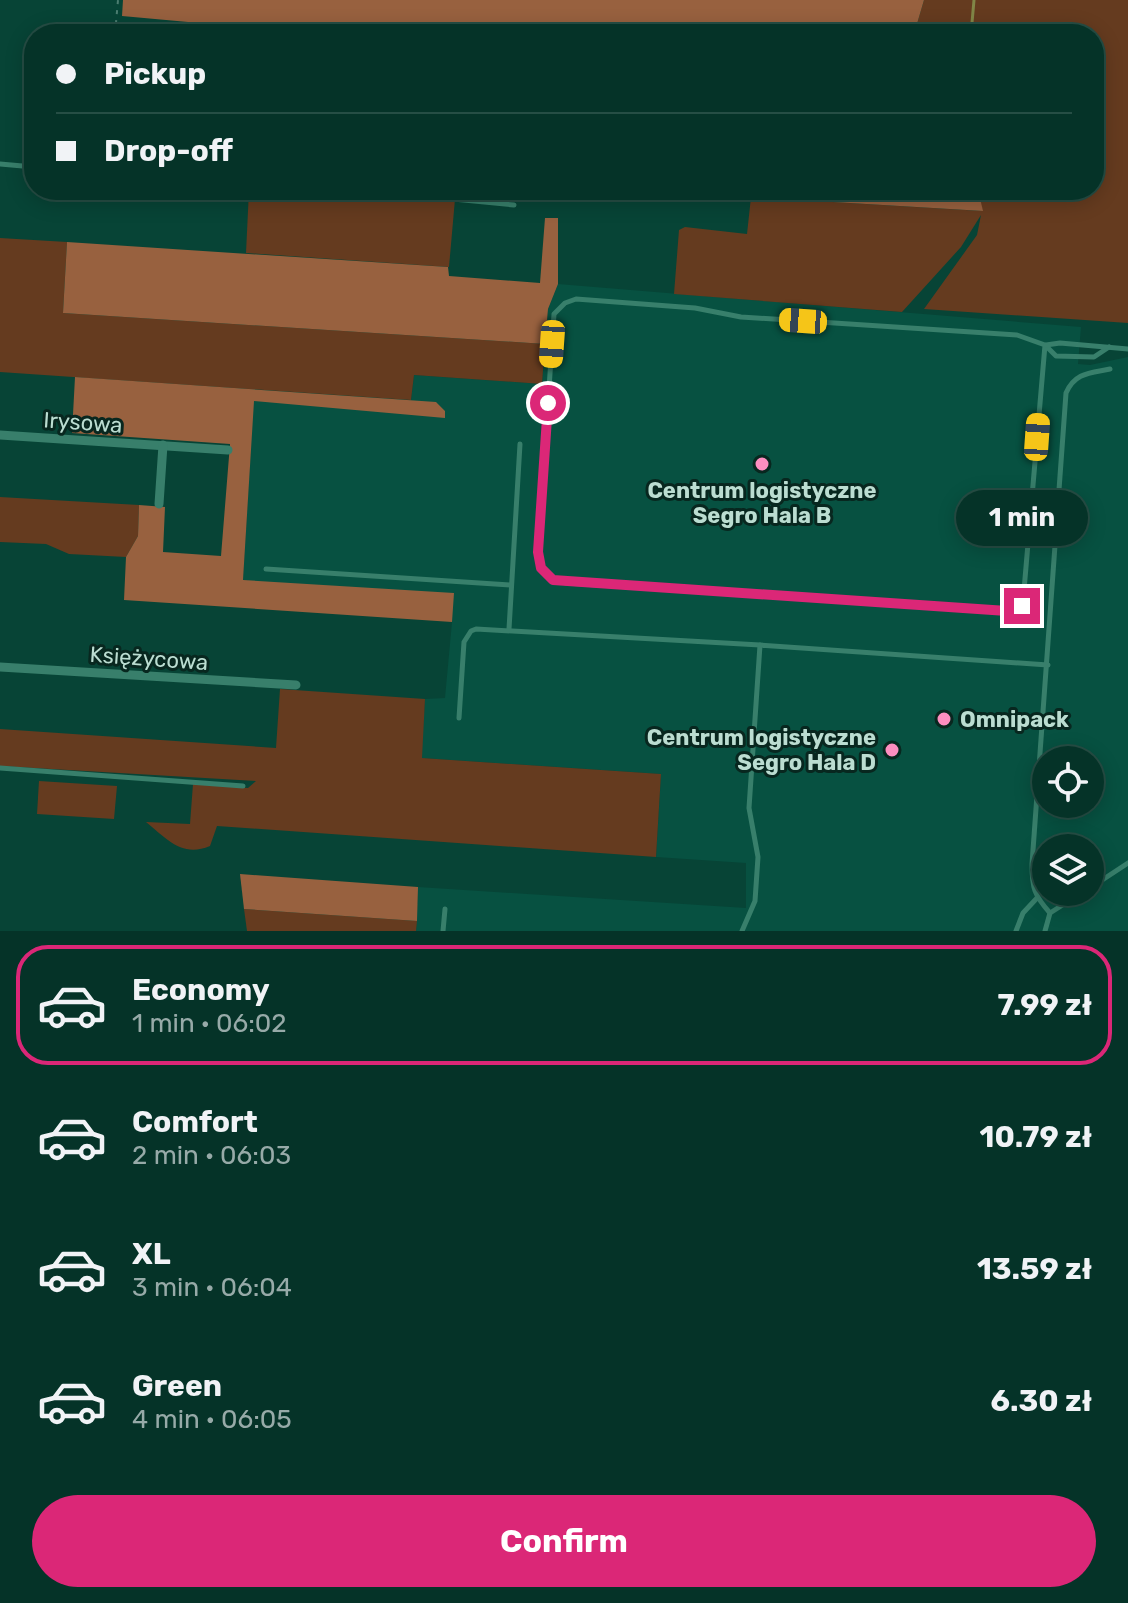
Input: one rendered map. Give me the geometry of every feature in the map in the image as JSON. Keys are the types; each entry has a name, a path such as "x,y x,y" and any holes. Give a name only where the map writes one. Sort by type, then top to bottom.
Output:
{"street":[{"name":"Irysowa","path":"0,435 228,450"},
{"path":"159,504 163,445"},
{"name":"Księżycowa","path":"0,667 296,685"}],"lane":[{"path":"0,164 24,166"},
{"path":"463,200 514,205"},
{"path":"1045,345 1023,602 1018,609 1007,611 566,583 553,580 541,568 538,552 554,314 565,303 576,299 626,302 695,308 741,317 1017,335 1045,345 1056,356 1078,358 1094,357 1109,347"},
{"path":"1045,345 1060,343 1128,349"},
{"path":"1034,834 1066,393 1073,379 1079,375 1110,369"},
{"path":"509,629 520,444"},
{"path":"266,569 511,585"},
{"path":"459,718 463,647 467,637 476,629 1048,665"},
{"path":"742,931 755,901 758,857 749,808 760,645"},
{"path":"0,768 243,786"},
{"path":"1104,879 1128,863"},
{"path":"1016,931 1023,913 1032,903"},
{"path":"1044,906 1050,913"},
{"path":"1045,931 1050,913 1061,906"},
{"path":"443,931 445,909"}],"path":[{"path":"116,24 118,0"}],"shaded area":[{"path":"123,0 924,0 917,24 210,24 122,16"},
{"path":"924,0 1128,0 1128,323 924,309 977,235 981,215 961,247 902,312 674,294 679,230 685,227 747,234 751,200 982,211 980,200 1104,200 1104,24 917,24"},
{"path":"249,200 455,200 449,267 246,253"},
{"path":"801,200 980,200 983,211"},
{"path":"545,218 558,218 558,284 548,309 545,344 63,313 67,242 448,267 449,276 540,283"},
{"path":"0,238 67,242 63,313 545,344 542,384 414,375 411,400 0,372"},
{"path":"558,284 1081,327 1078,364 1090,365 1128,357 1128,931 416,931 418,887 746,908 746,863 656,857 661,774 421,758 425,699 445,698 452,622 243,580 251,445 233,388 411,400 414,375 542,384 548,309"},
{"path":"75,377 436,402 445,411 445,418 254,401 243,580 454,593 452,622 124,600 126,557 138,536 139,505 165,507 163,552 221,556 230,444 72,433"},
{"path":"0,497 139,505 138,536 126,557 69,554 46,544 0,542"},
{"path":"280,689 425,699 422,758 661,774 656,857 217,826 210,846 191,850 175,845 146,822 190,824 193,784 248,788 256,781 0,766 0,729 276,748"},
{"path":"39,781 117,786 114,819 37,814"},
{"path":"240,874 418,887 417,921 244,909"},
{"path":"244,909 417,921 416,931 247,931"}],"waterway":[{"path":"972,24 974,0"}],"place":[{"name":"Centrum logistyczne Segro Hala B","path":"762,464"},
{"name":"Omnipack","path":"944,719"},
{"name":"Centrum logistyczne Segro Hala D","path":"892,750"}],"route":[{"path":"548,403 538,552 541,568 553,580 1007,611 1022,606"}]}
